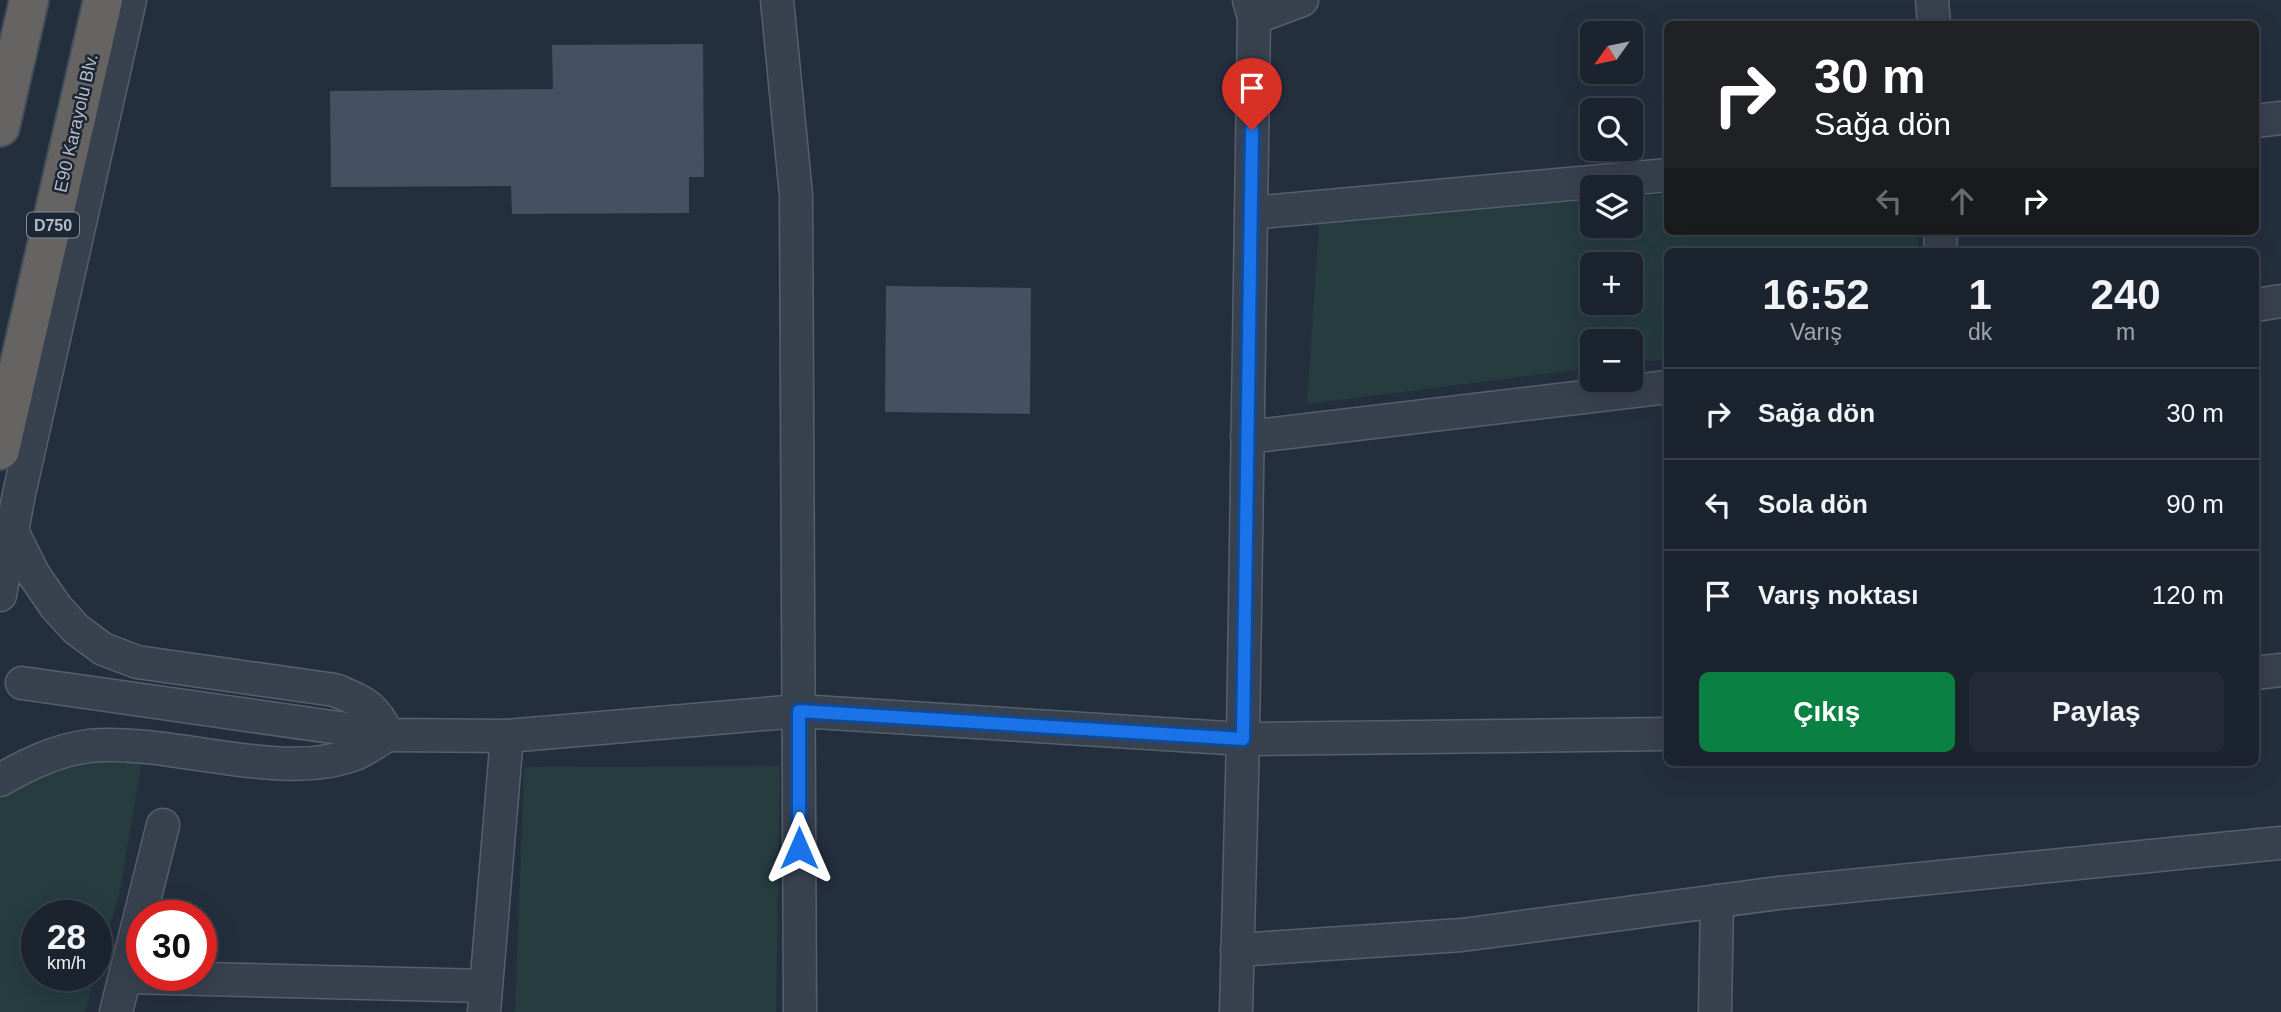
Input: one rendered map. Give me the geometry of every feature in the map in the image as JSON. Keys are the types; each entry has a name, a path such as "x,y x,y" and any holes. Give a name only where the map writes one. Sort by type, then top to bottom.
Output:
{"highway":[{"path":"0,127 29,0"},
{"name":"E90 Karayolu Blv.","path":"0,450 103,0"}],"street":[{"path":"0,595 19,495 130,0"},
{"path":"777,0 796,195 800,1012"},
{"path":"1236,1012 1251,213 1251,9 1302,0"},
{"path":"1932,0 1934,21"},
{"path":"2259,121 2281,118"},
{"path":"1251,213 1664,175"},
{"path":"2259,305 2281,301"},
{"path":"1247,437 1664,387"},
{"path":"13,533 34,575 56,607 76,629 103,649 137,662 335,690 359,700 379,714 388,735"},
{"path":"2259,673 2281,670"},
{"path":"22,683 388,735 507,736 799,711 1243,739 1664,734"},
{"path":"0,780 23,766 55,753 90,746 168,748 241,760 304,762 325,761 356,754 388,735"},
{"path":"125,977 485,999 507,736"},
{"path":"116,1012 163,825"},
{"path":"1237,950 1462,935 1778,893 2281,843"},
{"path":"1715,1012 1717,901"}],"green space":[{"path":"1664,194 1664,235 1918,235 1918,248 1664,248 1664,359 1643,362 1643,329 1580,329 1580,370 1307,404 1319,224 1580,201 1580,238 1643,238 1643,196"},
{"path":"143,754 120,891 112,918 112,900 21,900 21,991 91,991 85,1012 0,1012 0,799 45,762"},
{"path":"780,766 776,1012 515,1012 524,767"}],"building":[{"path":"703,44 704,177 689,177 689,213 512,214 511,186 331,187 330,91 553,89 552,45"},
{"path":"886,286 1031,288 1030,414 885,412"}],"route":[{"path":"799,848 799,711 1243,739 1252,130"}]}
